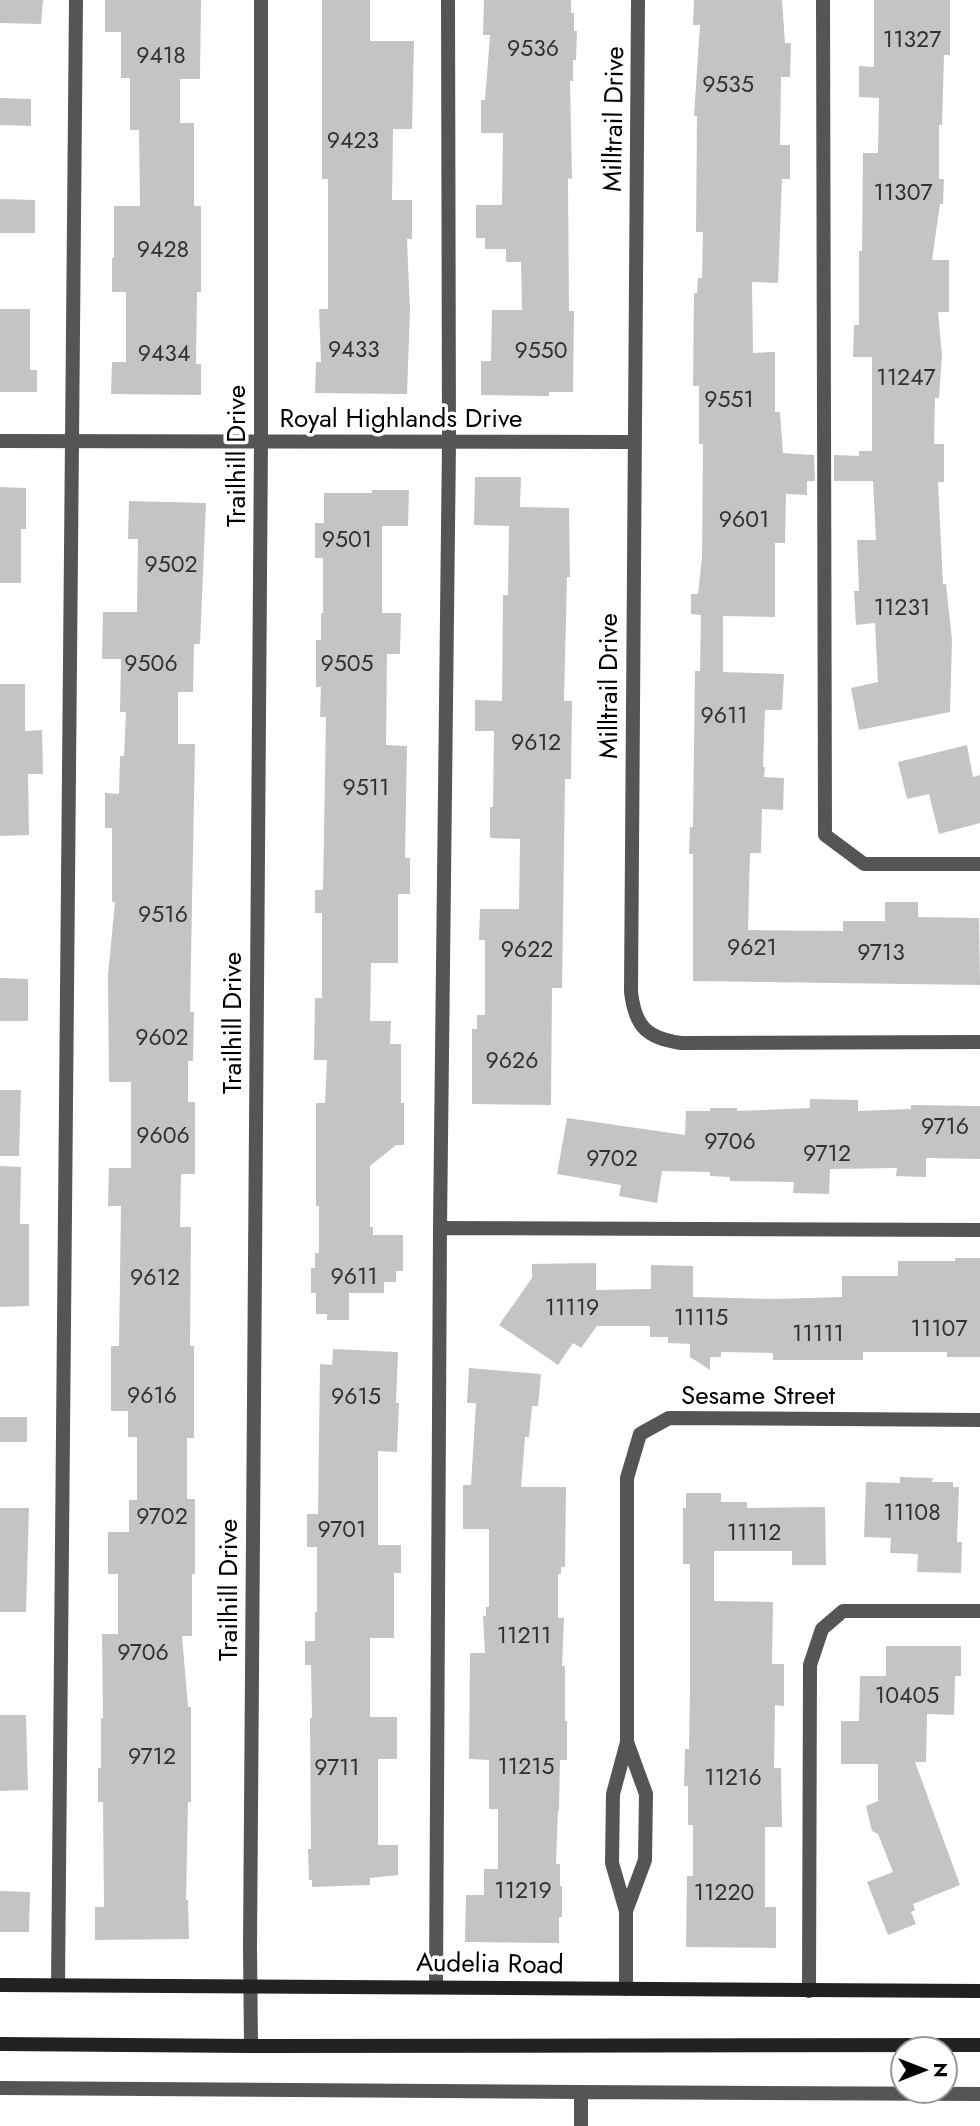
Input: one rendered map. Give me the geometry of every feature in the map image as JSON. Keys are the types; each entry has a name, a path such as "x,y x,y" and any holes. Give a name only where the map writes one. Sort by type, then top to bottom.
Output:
{"main road":[{"name":"Audelia Road","path":"0,1985 980,1991"},
{"path":"0,2044 980,2045"}],"street":[{"path":"58,1985 76,0"},
{"name":"Trailhill Drive","path":"251,2046 261,442 261,0"},
{"path":"436,1986 440,1228 449,442 448,0"},
{"name":"Milltrail Drive","path":"638,0 631,964 633,1013 644,1029 660,1040 681,1043 980,1042"},
{"path":"823,0 825,835 864,864 980,864"},
{"name":"Royal Highlands Drive","path":"0,441 634,442"},
{"path":"440,1228 980,1230"},
{"name":"Sesame Street","path":"626,1989 626,1911 612,1863 613,1794 627,1742 627,1478 640,1434 669,1418 980,1420"},
{"path":"809,1991 810,1665 822,1629 843,1611 980,1611"},
{"name":"Sesame Street","path":"626,1911 645,1860 646,1794 627,1742"},
{"path":"0,2088 980,2094"},
{"path":"581,2091 581,2126"}],"building":[{"path":"0,0 43,0 41,24 0,23"},
{"path":"105,0 201,0 200,79 180,79 180,123 194,123 194,206 201,206 201,292 197,292 196,364 201,364 201,395 111,394 112,362 126,362 126,292 112,292 114,206 140,206 139,130 130,130 130,78 121,78 121,32 105,32"},
{"path":"322,0 370,0 370,41 414,41 412,129 393,129 392,200 412,200 412,239 407,239 410,310 407,394 315,393 316,362 321,362 319,309 328,309 328,179 322,179"},
{"path":"484,0 571,0 571,13 574,13 574,31 577,31 576,60 573,60 573,81 570,81 572,179 568,178 569,311 574,311 573,392 549,392 549,396 481,395 481,361 491,361 492,310 522,310 521,262 506,262 506,249 485,249 485,238 476,238 476,205 502,205 503,133 481,133 481,100 485,100 490,35 483,35"},
{"path":"694,0 782,0 785,43 791,43 790,77 781,77 780,145 790,145 790,179 782,179 778,283 752,282 753,353 775,352 775,412 780,412 783,453 814,455 815,481 807,481 807,495 786,494 785,543 775,543 775,617 723,616 723,672 784,674 782,710 765,710 763,767 764,777 784,778 783,810 762,809 761,853 750,853 748,930 843,931 843,921 885,921 885,902 918,902 918,917 979,918 980,985 693,981 693,854 689,854 690,827 693,827 695,671 700,671 701,615 691,614 691,594 698,594 702,557 703,444 699,444 699,386 693,386 694,293 697,293 698,278 702,278 703,232 696,232 697,116 694,116 700,25 693,25"},
{"path":"874,0 950,0 950,55 944,55 942,125 939,125 939,179 944,179 943,204 940,204 932,260 949,260 949,312 938,312 942,355 939,398 935,398 934,444 944,444 944,482 938,482 943,584 946,584 952,640 950,712 859,730 851,688 878,682 875,623 856,625 854,591 859,591 857,540 876,540 873,481 834,481 834,455 859,456 859,451 872,451 872,357 853,357 854,325 859,325 863,153 878,153 879,98 859,97 859,66 874,67"},
{"path":"0,98 31,99 31,126 0,125"},
{"path":"0,199 35,200 35,233 0,233"},
{"path":"0,309 30,309 30,370 37,370 37,392 0,392"},
{"path":"475,477 521,477 520,507 569,508 570,577 567,577 564,701 572,701 571,779 565,779 562,988 552,988 551,1105 472,1104 472,1029 477,1029 477,1015 485,1015 485,940 479,940 480,909 519,909 520,839 490,838 494,731 475,731 475,700 502,701 503,595 508,595 509,526 474,525"},
{"path":"0,487 26,488 26,529 21,529 21,583 0,583"},
{"path":"372,490 409,490 408,526 382,526 382,613 401,613 400,654 387,654 386,745 407,746 405,858 410,858 410,894 398,894 398,963 371,963 370,1021 391,1021 390,1044 401,1044 404,1145 396,1145 370,1166 370,1227 373,1227 373,1235 403,1235 403,1271 396,1271 396,1282 384,1282 384,1293 349,1293 349,1320 327,1320 327,1314 316,1314 316,1293 311,1293 311,1268 315,1268 315,1253 319,1253 316,1103 325,1103 327,1060 314,1060 315,998 322,998 322,913 315,913 315,890 323,890 326,717 320,717 321,687 316,687 316,640 321,640 323,613 323,558 315,558 315,523 324,523 324,493 372,493"},
{"path":"129,501 206,503 200,644 194,644 193,692 178,692 178,744 195,744 190,1012 194,1012 193,1061 188,1061 188,1102 195,1102 195,1174 181,1174 180,1227 191,1227 190,1346 194,1346 194,1438 187,1438 187,1499 195,1499 195,1574 192,1574 192,1636 182,1636 188,1707 191,1707 191,1802 188,1802 186,1900 189,1939 95,1940 95,1907 104,1907 103,1802 98,1802 103,1718 102,1634 118,1634 118,1574 108,1574 108,1532 129,1532 129,1500 137,1500 137,1437 128,1437 128,1411 111,1411 111,1346 119,1346 121,1206 108,1206 109,1168 131,1168 131,1082 109,1082 108,975 115,902 112,902 112,828 105,828 105,793 119,794 120,756 124,756 126,712 120,712 121,659 102,659 103,612 137,612 138,539 128,539"},
{"path":"0,684 25,684 25,731 42,730 43,774 28,774 29,835 0,836"},
{"path":"967,745 973,777 980,775 980,823 939,834 929,794 907,799 898,762"},
{"path":"0,978 28,979 28,1021 0,1021"},
{"path":"0,1090 21,1090 19,1156 0,1156"},
{"path":"810,1099 858,1100 858,1111 911,1109 911,1105 980,1106 980,1159 926,1158 926,1177 896,1176 897,1168 830,1169 829,1194 793,1193 794,1182 730,1181 730,1177 710,1176 710,1172 662,1171 657,1203 619,1196 621,1185 557,1174 567,1118 685,1135 686,1111 710,1111 710,1108 737,1108 737,1111 810,1108"},
{"path":"0,1166 21,1167 20,1224 29,1224 29,1306 0,1307"},
{"path":"955,1258 980,1258 980,1357 947,1357 947,1352 863,1352 863,1360 773,1360 773,1353 721,1352 721,1357 710,1357 710,1370 690,1357 690,1344 668,1343 668,1337 650,1337 650,1326 597,1326 581,1348 573,1343 558,1365 499,1325 532,1278 532,1264 596,1263 596,1290 651,1289 651,1265 693,1266 693,1297 773,1299 842,1297 842,1276 898,1276 898,1261 955,1261"},
{"path":"333,1349 398,1352 397,1452 378,1451 378,1545 401,1545 401,1573 394,1573 394,1638 370,1638 370,1717 397,1717 397,1759 378,1759 378,1845 398,1845 398,1875 370,1878 370,1885 312,1887 312,1880 309,1880 308,1849 311,1849 311,1665 305,1665 305,1641 315,1641 317,1547 307,1547 307,1514 318,1514 320,1364 332,1365"},
{"path":"469,1368 541,1374 538,1406 532,1406 529,1437 525,1437 521,1487 566,1487 565,1567 561,1567 561,1574 558,1574 558,1618 564,1618 562,1666 565,1666 567,1721 567,1760 560,1760 556,1864 560,1864 562,1886 559,1943 465,1942 466,1895 484,1895 484,1869 498,1869 498,1809 489,1809 489,1760 469,1759 470,1653 485,1653 483,1616 486,1616 486,1607 489,1607 489,1529 463,1529 463,1485 471,1485 476,1403 467,1403"},
{"path":"0,1417 27,1417 27,1442 0,1442"},
{"path":"900,1477 933,1478 932,1482 953,1482 953,1487 959,1487 957,1542 962,1542 961,1573 917,1572 918,1554 890,1553 891,1538 864,1537 866,1482 900,1483"},
{"path":"686,1493 721,1493 721,1502 747,1502 747,1508 825,1507 826,1565 792,1565 792,1551 714,1551 714,1601 773,1602 772,1664 784,1664 784,1706 775,1705 774,1768 781,1768 782,1827 765,1827 765,1907 776,1907 776,1948 686,1947 687,1876 693,1876 693,1825 688,1825 688,1786 684,1786 685,1749 689,1749 690,1689 690,1564 683,1564 683,1508 686,1508"},
{"path":"0,1508 29,1508 26,1612 0,1612"},
{"path":"886,1646 961,1646 961,1676 955,1676 954,1715 927,1714 926,1762 915,1762 960,1885 913,1904 915,1910 911,1912 916,1924 888,1935 867,1882 893,1872 878,1834 872,1831 866,1806 878,1801 878,1764 841,1764 841,1721 859,1721 860,1676 886,1676"},
{"path":"0,1715 26,1715 28,1790 0,1791"},
{"path":"0,1891 30,1892 29,1932 0,1932"}]}
